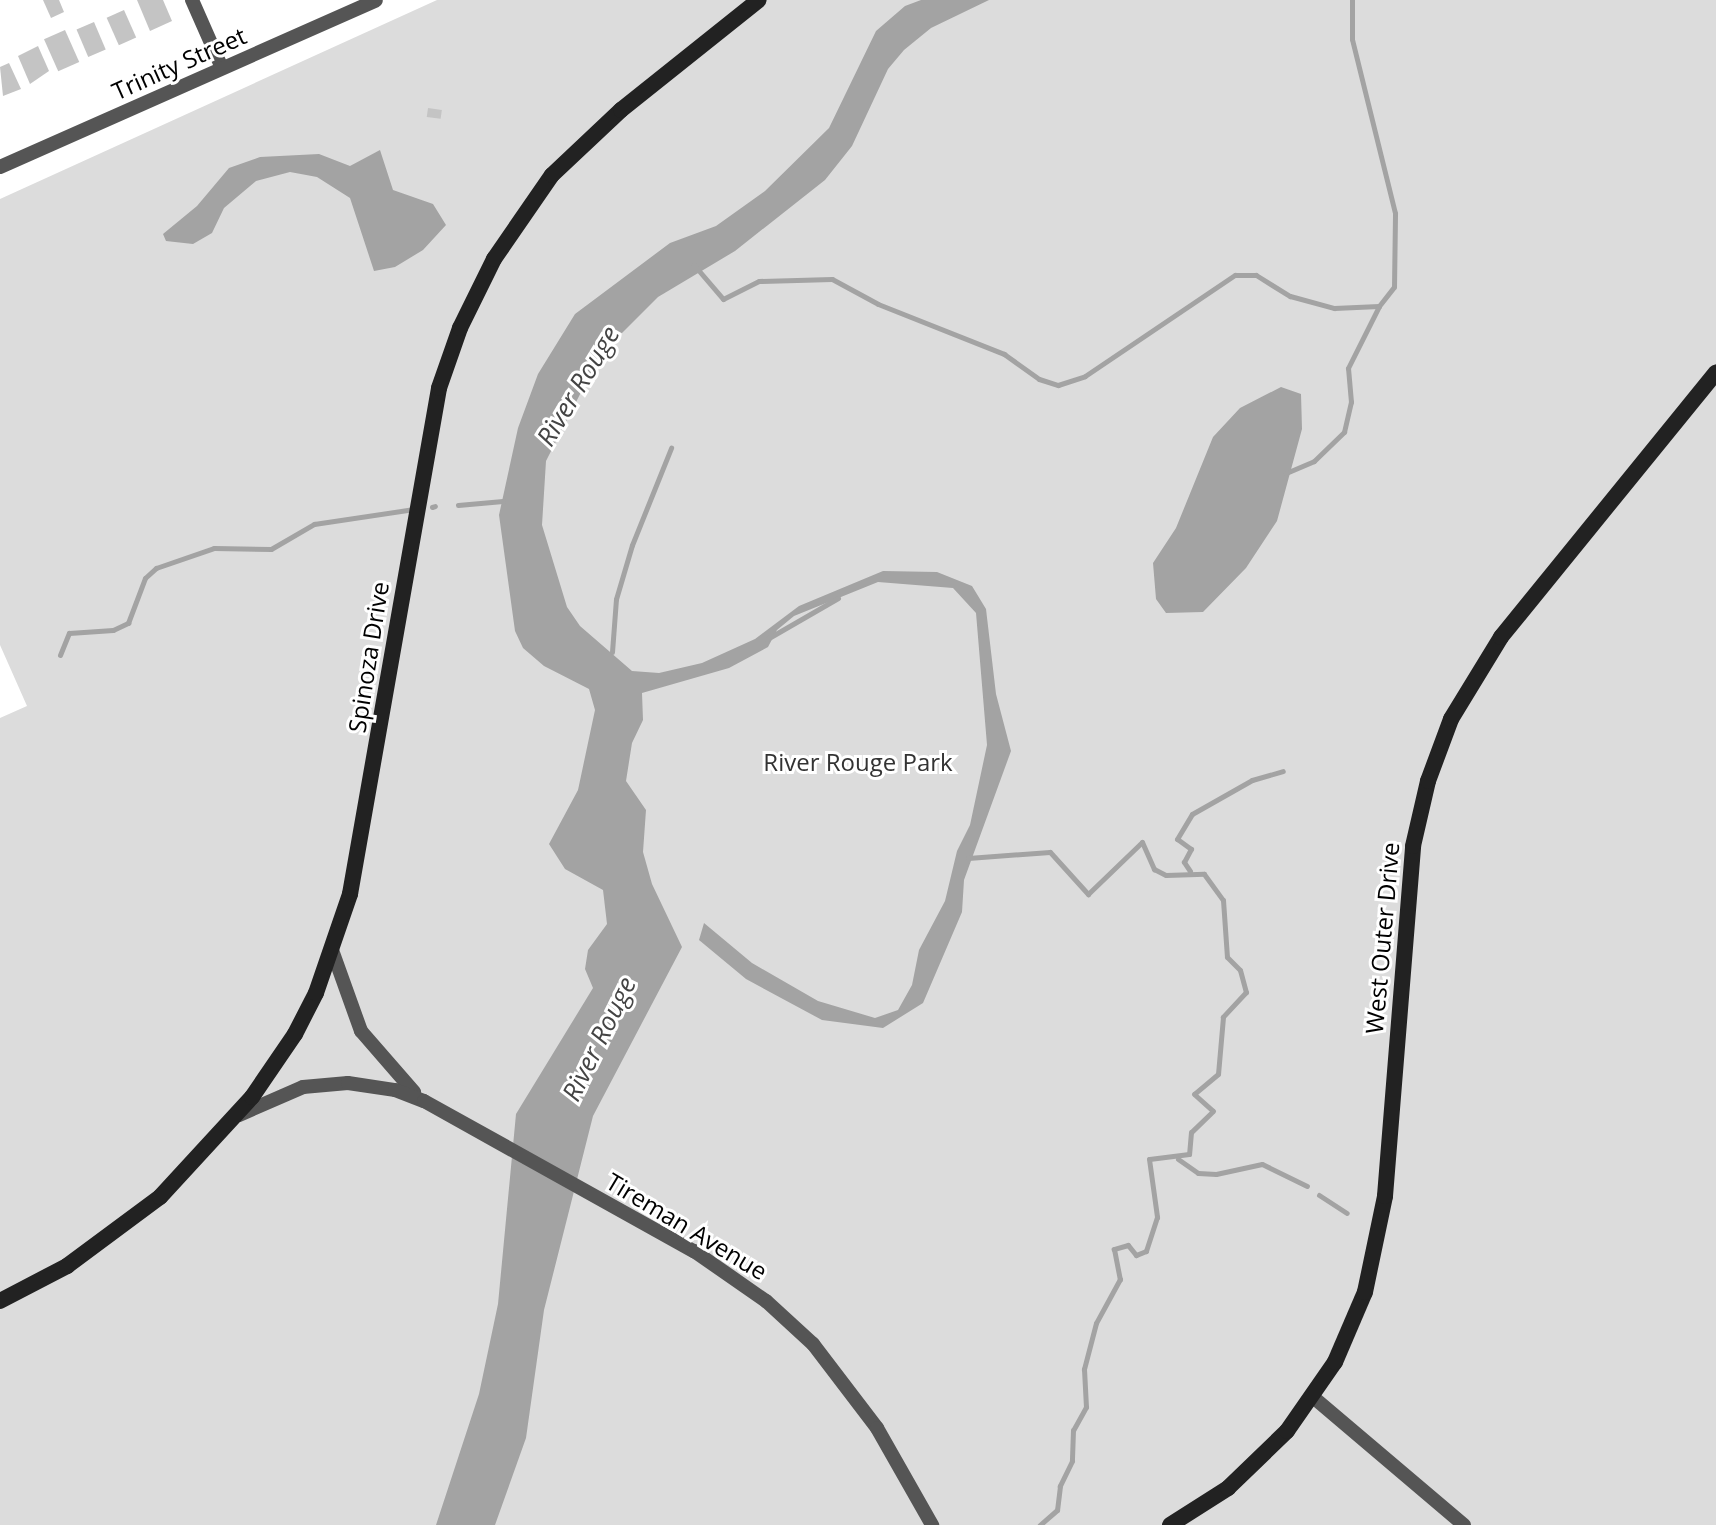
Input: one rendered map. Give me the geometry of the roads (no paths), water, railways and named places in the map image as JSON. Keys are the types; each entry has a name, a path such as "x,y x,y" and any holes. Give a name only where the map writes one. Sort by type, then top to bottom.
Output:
{"street":[{"path":"192,0 222,68"},
{"name":"Trinity Street","path":"0,167 376,0"},
{"name":"Spinoza Drive","path":"0,1301 115,1233 160,1197 232,1120 295,1034 332,950 367,817 439,388 460,328 494,259 552,175 621,110 759,0"},
{"name":"West Outer Drive","path":"1170,1525 1261,1459 1313,1397 1351,1328 1378,1243 1413,846 1437,754 1474,677 1501,637 1716,372"},
{"path":"332,950 361,1031 389,1069 424,1101"},
{"path":"232,1120 278,1095 329,1083 374,1085 424,1101"},
{"name":"Tireman Avenue","path":"424,1101 724,1269 790,1322 855,1395 932,1525"},
{"path":"1313,1397 1464,1525"}],"water":[{"name":"River Rouge","path":"921,0 989,0 931,28 904,50 888,69 852,146 825,180 735,251 658,297 600,355 546,461 542,525 567,607 580,626 632,671 659,673 702,663 755,639 799,606 883,571 937,572 972,586 986,609 996,694 1011,751 964,880 962,912 923,1003 883,1028 822,1020 746,979 699,940 704,923 752,963 818,1001 875,1018 898,1010 912,985 919,950 945,901 957,851 970,825 987,745 976,613 953,588 878,582 794,616 777,630 768,647 729,668 642,693 643,720 632,743 626,781 646,810 643,852 652,884 682,947 593,1116 544,1310 526,1438 495,1525 436,1525 479,1394 498,1304 516,1114 593,988 585,969 588,950 607,924 603,890 565,869 549,844 578,790 595,710 589,689 544,666 523,648 515,631 499,515 518,428 538,374 575,314 670,243 716,226 765,191 829,128 876,31 905,6"},
{"path":"380,150 393,190 433,204 446,225 423,250 395,267 374,271 350,198 317,177 290,172 256,181 224,208 212,233 193,244 166,241 163,234 197,206 229,168 260,157 319,154 350,166"},
{"path":"1281,387 1301,394 1302,429 1277,521 1246,568 1203,612 1166,613 1156,599 1153,563 1176,528 1213,437 1240,408"}],"waterway":[{"path":"694,265 723,299 759,281 832,279 878,304 1004,354 1039,379 1058,385 1085,376 1235,275 1256,275 1290,296 1334,308 1379,306 1394,287 1395,213 1352,39 1352,0"},
{"path":"1286,473 1314,461 1344,432 1351,402 1348,368 1379,306"},
{"path":"612,652 616,599 632,545 671,448"},
{"path":"458,505 503,501"},
{"path":"60,655 69,633 113,630 128,623 145,578 156,568 214,548 271,549 314,524 414,509"},
{"path":"767,639 838,598"},
{"path":"1190,871 1184,862 1191,849 1177,839 1192,814 1252,780 1283,771"},
{"path":"968,858 1050,852 1088,894 1142,842 1154,869 1166,875 1204,874 1223,900 1227,957 1240,970 1246,992 1223,1017 1218,1074 1194,1094 1213,1111 1191,1132 1189,1154 1149,1159 1157,1217 1146,1251 1136,1255 1128,1245 1114,1249 1120,1279 1096,1323 1084,1369 1086,1407 1073,1430 1072,1461 1060,1486 1057,1510 1040,1525"},
{"path":"1178,1159 1198,1173 1216,1174 1262,1164 1307,1186"},
{"path":"1319,1195 1347,1213"}],"park label":[{"name":"River Rouge Park","path":"858,762"}]}
